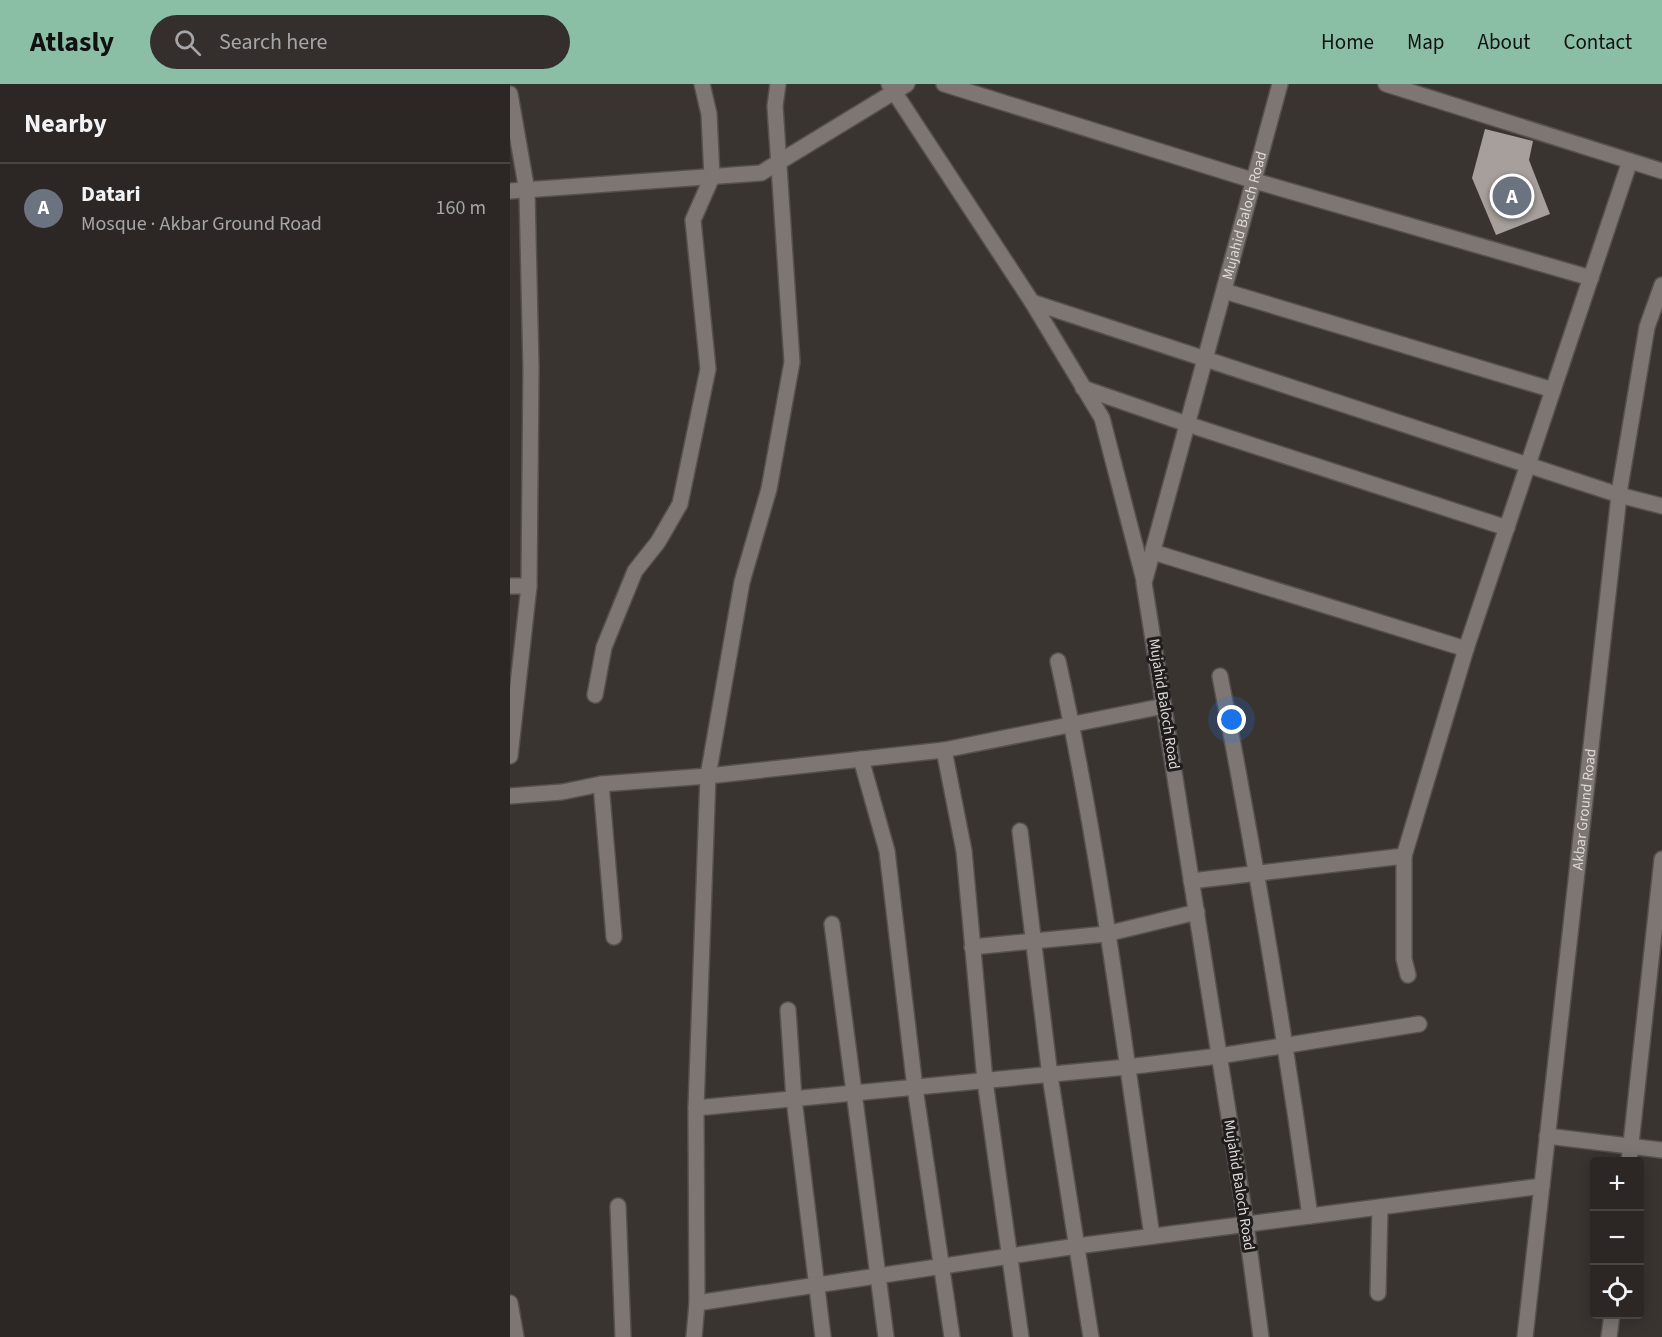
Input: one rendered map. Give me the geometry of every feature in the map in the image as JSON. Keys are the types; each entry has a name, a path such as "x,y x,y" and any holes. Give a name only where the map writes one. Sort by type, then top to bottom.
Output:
{"street":[{"path":"596,694 604,647 635,571 658,543 680,504 708,369 693,220 712,177 709,114 702,84"},
{"path":"694,1337 697,1303 696,1108 708,776 742,582 769,489 792,362 775,106 778,84"},
{"path":"944,84 1255,181 1591,278"},
{"name":"Mujahid Baloch Road","path":"1261,1337 1246,1224 1144,583 1280,84"},
{"path":"1386,84 1662,171"},
{"path":"510,191 761,172 779,164 897,86 1102,418 1144,583"},
{"path":"510,94 527,191 531,369 529,586 510,756"},
{"path":"1408,975 1404,959 1404,856 1466,649 1630,161"},
{"name":"Akbar Ground Road","path":"1525,1337 1619,495 1647,327 1662,285"},
{"path":"1224,291 1553,390"},
{"path":"1032,302 1619,495 1662,506"},
{"path":"1083,388 1507,528"},
{"path":"1153,552 1466,649"},
{"path":"510,586 529,586"},
{"path":"1058,661 1072,724 1152,1236"},
{"path":"1220,676 1258,873 1286,1045 1310,1216"},
{"path":"510,796 562,792 601,784 708,776 944,750 1164,706"},
{"path":"944,750 964,851 985,1081 1021,1337"},
{"path":"861,759 886,851 915,1088 952,1337"},
{"path":"601,784 614,938"},
{"path":"1020,831 1050,1076 1091,1337"},
{"path":"1191,881 1404,856"},
{"path":"1629,1157 1662,859"},
{"path":"972,947 1106,934 1197,912"},
{"path":"832,924 886,1337"},
{"path":"788,1010 794,1099 819,1285 823,1337"},
{"path":"696,1108 1050,1076 1219,1056 1419,1024"},
{"path":"1547,1136 1662,1150"},
{"path":"697,1303 1077,1246 1542,1186"},
{"path":"618,1206 623,1337"},
{"path":"1378,1293 1380,1207"},
{"path":"510,1303 514,1335"},
{"path":"1609,1337 1611,1319"}],"building":[{"path":"1485,129 1533,141 1529,160 1550,214 1496,235 1472,178"}],"place":[{"name":"Datari","path":"1512,196"}]}
